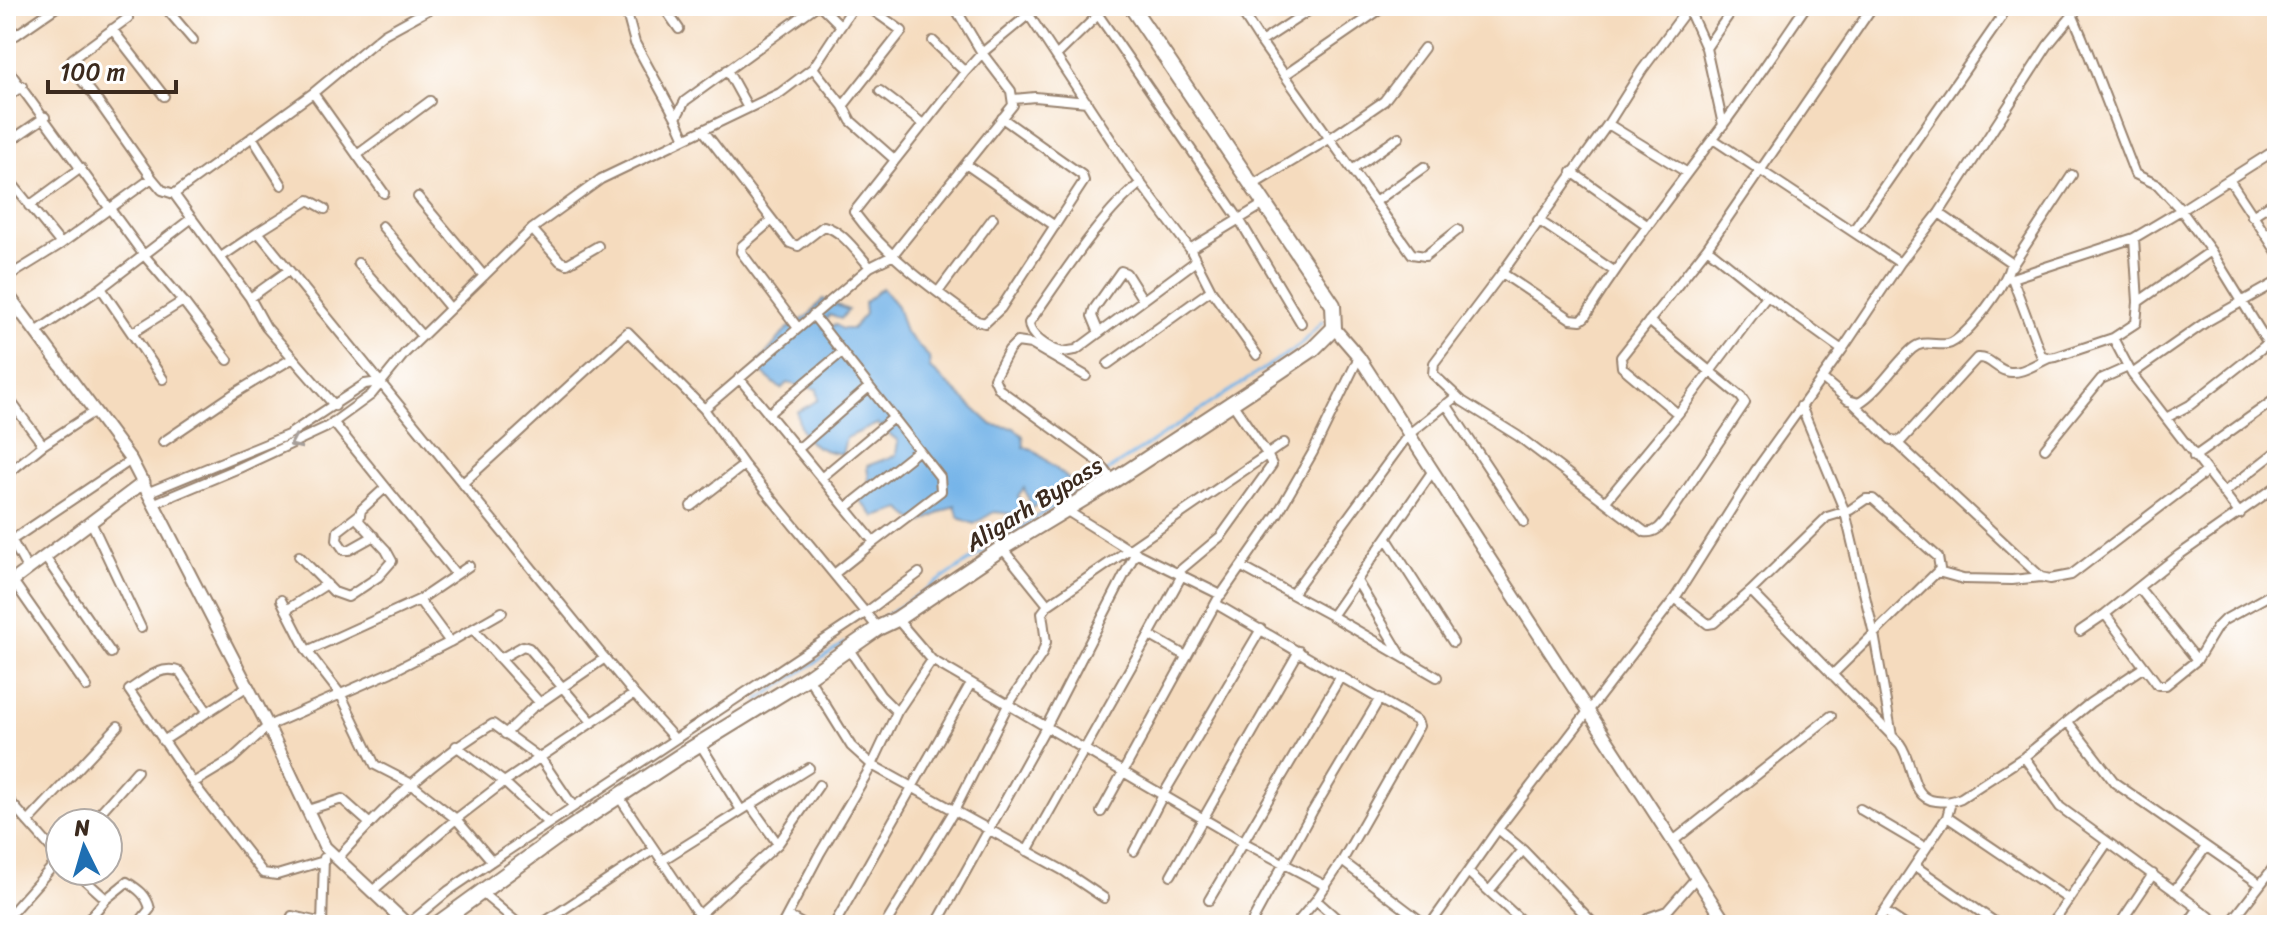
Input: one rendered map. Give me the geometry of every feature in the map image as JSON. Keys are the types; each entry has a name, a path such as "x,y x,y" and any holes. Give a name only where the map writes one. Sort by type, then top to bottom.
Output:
{"highway":[{"path":"1131,6 1251,186 1256,209 1333,305 1334,328"},
{"name":"Aligarh Bypass","path":"436,925 560,835 808,677 847,648 872,621 897,619 1002,548 1232,403 1313,349 1334,328"}],"street":[{"path":"6,43 58,6"},
{"path":"164,6 193,40"},
{"path":"174,194 313,93 384,34 435,6"},
{"path":"625,6 635,43 685,138"},
{"path":"664,6 679,29"},
{"path":"676,118 685,101 819,6 841,26"},
{"path":"155,503 286,447 333,422 371,395 379,382 422,336 532,229 601,179 780,93 813,68 854,6"},
{"path":"843,106 902,31 867,6"},
{"path":"704,409 870,267 892,256 1013,105 1014,99 954,6"},
{"path":"1023,6 1141,183 1190,249 1211,290 1257,355"},
{"path":"1092,6 1239,219 1301,323"},
{"path":"1245,6 1243,14 1261,42 1412,254 1425,256 1458,230"},
{"path":"1261,42 1316,6"},
{"path":"1285,75 1385,6"},
{"path":"1706,48 1735,6"},
{"path":"1502,273 1571,319 1581,320 1585,317 1614,271 1713,139 1806,6"},
{"path":"1678,414 1621,365 1621,357 1707,248 1873,6"},
{"path":"2064,6 2072,14 2135,174 2158,185 2181,210 2211,251 2277,358"},
{"path":"1342,861 1428,925 1675,598 1756,470 1823,379 1900,263 1939,213 2048,45 2080,6"},
{"path":"1688,7 1706,48 1723,125"},
{"path":"1649,321 1745,403 1658,529 1651,533 1645,532 1518,436 1457,396 1433,374 1433,367 1688,7"},
{"path":"1002,118 1082,175 1082,186 1001,308 985,323 977,321 892,256 873,238 854,212 965,72 982,53 1028,15"},
{"path":"1056,56 1098,15"},
{"path":"128,18 72,59 70,66 152,178 162,190 174,194 250,298 266,327 335,406"},
{"path":"1853,231 2001,18"},
{"path":"6,23 16,35"},
{"path":"112,29 164,96"},
{"path":"933,41 965,72"},
{"path":"1251,186 1329,139 1384,101 1424,48"},
{"path":"6,67 143,254 228,360"},
{"path":"813,68 851,121 894,159"},
{"path":"727,70 748,108"},
{"path":"6,98 22,86"},
{"path":"880,91 923,124"},
{"path":"313,93 384,193"},
{"path":"1014,99 1035,97 1087,102"},
{"path":"357,155 430,101"},
{"path":"6,144 45,117"},
{"path":"1608,124 1686,172"},
{"path":"703,130 790,243 798,246 824,226 838,233 870,267"},
{"path":"252,137 282,185"},
{"path":"1352,170 1399,137"},
{"path":"1713,139 1900,263"},
{"path":"2010,278 2134,238 2277,149"},
{"path":"967,165 1055,226"},
{"path":"1375,202 1424,167"},
{"path":"29,206 81,168"},
{"path":"1572,172 1648,226"},
{"path":"1854,404 1864,400 1913,347 1928,343 1948,344 1966,334 2010,278 2012,266 2072,175"},
{"path":"6,176 61,244"},
{"path":"6,278 61,244 152,178"},
{"path":"2230,181 2277,252"},
{"path":"1141,183 1109,215 1029,323 1028,329 1035,337 1063,352 1076,350 1196,261"},
{"path":"418,197 484,276"},
{"path":"221,257 309,200 325,209"},
{"path":"2252,216 2277,200"},
{"path":"1190,249 1256,209"},
{"path":"1939,213 2008,260 2012,266"},
{"path":"36,332 101,288 192,218"},
{"path":"938,292 993,218"},
{"path":"1538,220 1614,271"},
{"path":"771,221 742,246 741,252 798,328"},
{"path":"382,226 450,308"},
{"path":"2266,235 2277,228"},
{"path":"532,229 560,261 567,264 598,246"},
{"path":"258,232 634,694 674,738"},
{"path":"1895,441 1905,438 1977,358 1986,358 2008,372 2018,371 2113,338 2136,323 2138,302 2134,238"},
{"path":"1707,248 1842,350"},
{"path":"2138,302 2211,251"},
{"path":"358,263 422,336"},
{"path":"250,298 289,270"},
{"path":"1099,333 1092,316 1094,309 1121,271 1126,273 1143,300"},
{"path":"2010,278 2041,355 2049,358"},
{"path":"2045,448 2101,379 2130,370 2277,282"},
{"path":"101,288 163,379"},
{"path":"1108,364 1211,290"},
{"path":"6,292 131,460 248,686 325,847 330,860 323,924 292,916 288,925"},
{"path":"1606,501 1678,414 1767,296"},
{"path":"132,333 183,301"},
{"path":"813,315 940,477 941,491 834,574"},
{"path":"1334,328 1359,357 1727,925"},
{"path":"463,483 628,332 704,409 744,465 872,621"},
{"path":"2113,338 2130,370 2240,514"},
{"path":"1086,376 1031,344 1017,342 1009,350 994,378 999,389 1104,467 1112,478"},
{"path":"2166,418 2190,405 2267,344"},
{"path":"768,414 842,352"},
{"path":"1101,812 1218,599 1278,513 1313,452 1359,357"},
{"path":"163,442 293,358"},
{"path":"739,378 874,542"},
{"path":"1823,379 1895,441 2041,577"},
{"path":"87,687 10,583 91,522 146,487 288,435 365,384 379,382"},
{"path":"798,449 869,387"},
{"path":"6,395 43,445"},
{"path":"1292,594 1409,434 1457,396"},
{"path":"2194,457 2277,398"},
{"path":"1027,851 1180,574 1221,536 1272,465 1232,403"},
{"path":"1446,404 1524,522"},
{"path":"1801,406 1845,512 1874,634 1892,736"},
{"path":"6,475 43,445 95,411"},
{"path":"821,478 893,418"},
{"path":"333,422 455,573"},
{"path":"885,925 954,811 1008,705 1042,654 1046,642 1042,613 1048,605 1284,443"},
{"path":"846,508 919,450"},
{"path":"2223,493 2277,451"},
{"path":"9,542 131,460"},
{"path":"691,506 744,465"},
{"path":"1332,616 1432,472"},
{"path":"1938,572 1963,579 2050,579 2071,575 2206,472"},
{"path":"2080,631 2179,555 2277,486"},
{"path":"299,556 334,592 348,597 378,577 392,561 359,521 361,510 385,488"},
{"path":"1675,598 1711,624 1751,591 1827,517 1845,512 1866,499 1873,499 1938,557 1941,565 1938,572 1832,675"},
{"path":"1064,509 1132,550 1180,574 1261,629 1417,721 1419,726 1342,861 1295,925"},
{"path":"361,514 338,531 337,540 344,550 349,550 374,536"},
{"path":"91,522 141,628"},
{"path":"6,530 9,542 28,570"},
{"path":"1387,539 1453,642"},
{"path":"1002,548 1048,605"},
{"path":"936,925 1046,727 1132,550"},
{"path":"45,557 111,653"},
{"path":"307,651 419,600 469,566"},
{"path":"1242,567 1437,677"},
{"path":"330,860 408,925 448,891 674,738 872,621 919,573"},
{"path":"1357,581 1401,654"},
{"path":"286,610 327,584"},
{"path":"2139,588 2197,660"},
{"path":"1751,591 1892,736 1906,753 1920,795 1926,800 1951,802 2024,757 2090,703 2144,667"},
{"path":"2105,614 2158,685 2166,685 2197,660 2224,620 2277,591"},
{"path":"281,600 307,651 341,695 375,765 410,783 456,819 492,861"},
{"path":"419,600 450,642"},
{"path":"193,783 231,760 268,726 341,695 450,642 502,612"},
{"path":"897,619 932,660 1243,842 1326,886"},
{"path":"473,629 540,703"},
{"path":"1134,851 1163,795 1261,629"},
{"path":"1149,635 1186,656"},
{"path":"500,659 523,646 529,648 592,722"},
{"path":"847,648 880,695 897,712"},
{"path":"1171,875 1299,651"},
{"path":"505,734 540,703 605,658"},
{"path":"782,925 872,765 897,712 932,660"},
{"path":"207,711 180,672 173,669 158,672 129,690 193,783 263,873 277,875 330,860 410,783 456,746 493,724 541,759 573,806"},
{"path":"1209,900 1341,676"},
{"path":"808,677 851,746 872,765 1064,871 1104,898"},
{"path":"834,925 971,683"},
{"path":"163,741 248,686"},
{"path":"371,892 504,782 634,694"},
{"path":"1253,920 1380,698"},
{"path":"1672,842 1831,716"},
{"path":"2068,722 2115,783 2260,884"},
{"path":"28,822 118,726"},
{"path":"700,744 741,810"},
{"path":"456,746 504,782 548,823"},
{"path":"2024,757 2060,807 2221,925"},
{"path":"661,861 809,768"},
{"path":"105,807 137,771"},
{"path":"688,925 778,844 819,785"},
{"path":"6,797 44,840"},
{"path":"619,797 698,914"},
{"path":"308,810 342,799 369,823"},
{"path":"1875,925 1947,817 1951,802"},
{"path":"750,805 778,844"},
{"path":"1860,809 1926,848"},
{"path":"1947,817 2068,899"},
{"path":"1498,829 1523,850 1595,925"},
{"path":"2051,925 2107,843"},
{"path":"2174,891 2206,847"},
{"path":"540,925 653,850"},
{"path":"1489,891 1523,850"},
{"path":"2229,925 2277,863"},
{"path":"1915,866 1984,921 1999,925"},
{"path":"1468,872 1526,925"},
{"path":"2119,925 2153,874"},
{"path":"6,919 44,876"},
{"path":"1661,925 1667,911 1695,879"},
{"path":"84,925 106,899 127,882 140,891 150,909 137,925"},
{"path":"93,887 106,899"},
{"path":"482,893 520,925"},
{"path":"1316,900 1344,925"},
{"path":"2187,925 2198,909"},
{"path":"1640,925 1650,917 1667,911"},
{"path":"1884,911 1905,925"},
{"path":"788,916 804,925"}],"water":[{"path":"882,288 897,306 905,332 929,357 930,368 992,425 1014,428 1023,436 1024,447 1032,449 1071,481 1032,508 1024,488 1018,496 1024,506 1022,515 994,512 974,524 959,518 955,505 919,524 901,509 875,517 859,499 869,482 867,466 896,455 898,441 877,424 846,438 842,454 817,447 805,437 797,412 818,400 817,389 787,383 781,389 761,372 760,361 787,329 808,316 823,299 848,310 841,319 829,315 823,328 836,325 842,329 852,329 865,314 864,303"}],"waterway":[{"path":"999,542 1300,345 1322,322"},
{"path":"881,619 992,546"},
{"path":"758,700 845,643"},
{"path":"418,925 434,911 527,851"}]}
